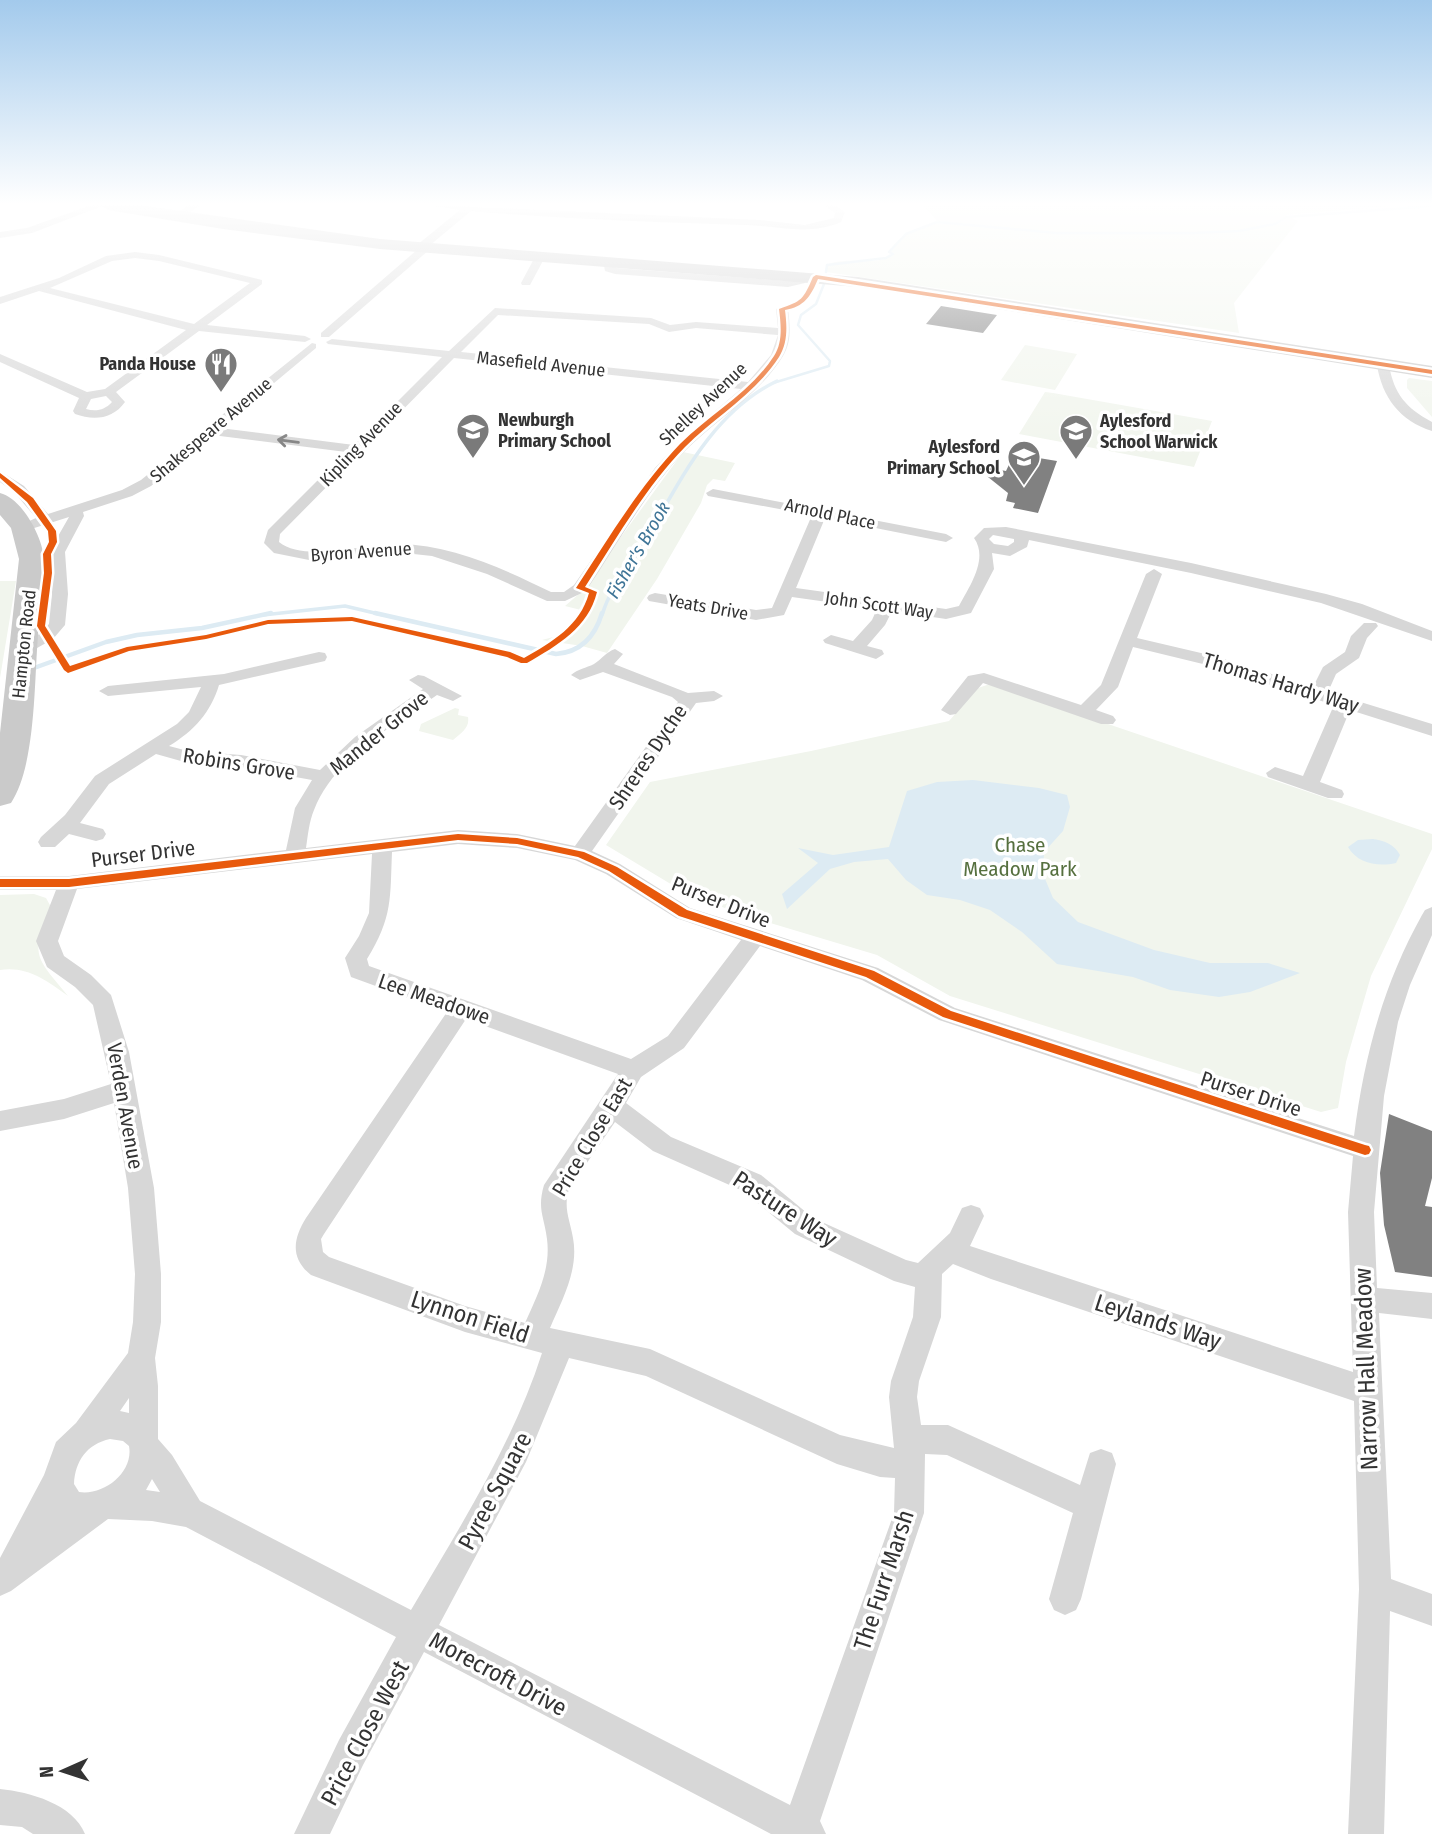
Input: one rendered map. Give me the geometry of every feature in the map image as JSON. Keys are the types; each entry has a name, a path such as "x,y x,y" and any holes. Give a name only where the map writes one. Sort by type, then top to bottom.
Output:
{"main road":[{"path":"917,291 1432,372"},
{"name":"Hampton Road","path":"0,500 15,514 34,524 13,753 0,796"}],"street":[{"path":"0,301 31,291"},
{"path":"49,291 198,328 308,343 329,338 379,291"},
{"path":"0,358 86,396 109,392 247,291"},
{"name":"Shelley Avenue","path":"580,588 672,457 751,386 776,357 784,332 782,309"},
{"name":"Kipling Avenue","path":"273,533 488,314 500,310 651,321 669,328 696,325 784,332"},
{"name":"Masefield Avenue","path":"329,338 449,354 751,386"},
{"name":"Shakespeare Avenue","path":"34,524 146,483 210,431 308,343"},
{"path":"1383,365 1385,379 1395,404 1432,427"},
{"path":"86,396 79,411 101,414 119,404 109,392"},
{"path":"210,431 355,450"},
{"name":"Hampton Road","path":"0,475 19,489 34,524"},
{"name":"Arnold Place","path":"712,493 946,538"},
{"path":"24,648 47,636 57,625 60,594 57,552 77,516 75,510"},
{"name":"Yeats Drive","path":"654,599 765,615 780,611 820,512"},
{"path":"1015,533 1023,541 986,569 981,538 989,531 1000,530 1015,533 1069,545 1153,568 1215,576 1343,603 1395,636"},
{"path":"907,546 916,532"},
{"name":"Byron Avenue","path":"273,533 273,547 292,555 395,548 425,549 452,556 547,596 565,597 580,588"},
{"path":"984,545 996,550 1069,545"},
{"path":"1084,712 1109,687 1153,568"},
{"path":"1128,569 1153,568 1177,579 1343,615 1432,630"},
{"name":"John Scott Way","path":"788,592 946,614 961,612 986,569"},
{"path":"856,648 879,622 886,606"},
{"path":"1375,621 1432,636"},
{"path":"1318,695 1329,671 1353,654 1359,636 1375,621"},
{"path":"831,640 876,654"},
{"name":"Thomas Hardy Way","path":"1128,641 1212,661 1432,730"},
{"path":"103,711 109,684 212,681 301,670 319,657"},
{"name":"Shreres Dyche","path":"580,675 609,660 687,698 687,706 580,855"},
{"path":"950,710 974,680 984,678 1107,720"},
{"name":"Robins Grove","path":"48,842 65,826 103,779 155,748 199,713 209,696 212,681"},
{"name":"Mander Grove","path":"295,856 304,810 325,777 359,745 435,688"},
{"path":"687,698 715,696"},
{"path":"1309,785 1344,703"},
{"name":"Robins Grove","path":"155,748 188,757 241,761 325,777"},
{"path":"1275,773 1335,794"},
{"path":"65,826 96,834"},
{"name":"Purser Drive","path":"0,883 69,883 474,837 535,844 580,855 613,869 683,913 870,974 923,1004 961,1019 1365,1150"},
{"name":"Lee Meadowe","path":"382,847 379,913 369,938 356,958 357,968 368,976 633,1070"},
{"name":"Verden Avenue","path":"69,883 47,941 55,961 83,981 103,1001 117,1052 141,1188 147,1262 147,1322 141,1358 145,1397 144,1444"},
{"name":"Narrow Hall Meadow","path":"1366,1834 1374,1589 1361,1212 1365,1150 1374,1072 1389,1010 1408,962 1432,915"},
{"name":"Price Close East","path":"545,1341 560,1264 560,1238 552,1202 554,1193 633,1070 676,1042 754,938"},
{"name":"Lynnon Field","path":"461,1009 308,1238 310,1258 320,1266 494,1328 545,1341 623,1354 650,1363 837,1449 880,1462 948,1440 1090,1505"},
{"path":"0,1121 64,1109 123,1090"},
{"name":"Pasture Way","path":"612,1106 662,1144 752,1183 804,1226 828,1240 904,1272 927,1278"},
{"path":"927,1278 933,1262 959,1241 971,1216"},
{"name":"Leylands Way","path":"951,1250 991,1267 1367,1391"},
{"name":"The Furr Marsh","path":"803,1831 909,1513 905,1381 927,1317 927,1278"},
{"path":"1364,1299 1432,1306"},
{"name":"Pyree Square","path":"419,1632 534,1417 545,1341"},
{"name":"Verden Avenue","path":"85,1433 141,1358"},
{"path":"6,1574 57,1481 65,1455 85,1433 110,1423 132,1427 161,1466 189,1512"},
{"path":"6,1574 131,1487 144,1460 144,1444"},
{"path":"1065,1599 1101,1464"},
{"path":"57,1481 59,1492 73,1506 102,1506"},
{"name":"Morecroft Drive","path":"102,1506 152,1506 189,1512 803,1831"},
{"path":"1374,1589 1432,1610"},
{"name":"Price Close West","path":"312,1834 338,1780 419,1632"},
{"path":"0,1807 27,1810 67,1834"}],"green space":[{"path":"952,291 1244,291 1234,303 1239,333"},
{"path":"1025,345 1077,354 1055,390 1001,380"},
{"path":"1409,378 1432,381 1432,417 1407,388"},
{"path":"1045,392 1212,421 1194,467 1019,434"},
{"path":"683,452 735,463 725,481 713,479 707,485 701,503 657,579 607,653 542,640 561,635 581,610 565,606 580,593"},
{"path":"0,581 16,581 0,678"},
{"name":"Chase Meadow Park","path":"990,684 1432,834 1432,849 1371,976 1346,1062 1338,1108 1321,1112 950,996 877,955 740,914 684,892 606,845 650,782 949,721 978,688"},
{"path":"455,708 459,709 458,715 468,717 468,724 453,740 419,731 421,724"},
{"path":"34,894 46,898 51,907 40,936 39,955 48,972 68,996 28,972 0,970 0,895"}],"shaded area":[{"path":"973,780 1039,788 1067,795 1070,807 1063,831 1044,852 1043,874 1053,898 1078,922 1154,950 1210,963 1268,963 1300,973 1250,992 1219,997 1170,990 1133,977 1057,964 1022,932 990,910 960,900 927,895 906,880 888,859 854,862 830,869 787,909 782,894 818,863 798,848 833,855 889,847 907,791 937,782"},
{"path":"1373,839 1395,848 1400,855 1396,863 1382,865 1363,861 1348,847 1358,840"}],"building":[{"path":"941,306 997,315 983,333 926,324"},
{"name":"Aylesford Primary School","path":"1014,454 1057,461 1038,513 1013,508 1015,503 1006,501 1008,493 973,465 1006,471"},
{"path":"1389,1114 1432,1131 1432,1178 1425,1206 1432,1207 1432,1277 1395,1272 1384,1225 1380,1173"}],"waterway":[{"name":"Fisher's Brook","path":"774,383 829,366 830,361 798,325 801,315 816,304 821,291"},
{"name":"Fisher's Brook","path":"602,615 616,585 699,451 733,411 774,383"},
{"name":"Fisher's Brook","path":"263,615 345,606 383,615"},
{"name":"Fisher's Brook","path":"34,668 106,642 137,635 202,628 271,613"},
{"name":"Fisher's Brook","path":"375,613 556,654 573,650 586,642 602,613"}],"cycle path":[{"path":"0,475 30,500 52,531 53,542 47,554 48,573 41,626 68,670 127,649 206,637 268,622 352,619 510,655 524,661 567,634 584,615 593,592 580,588 624,520 647,487 685,443 741,396 766,370 782,345 782,309 800,303 810,291"},
{"path":"904,291 1432,372"},
{"path":"0,883 69,883 458,837 517,841 580,854 613,869 683,913 870,974 947,1014 1365,1150"}],"place":[{"name":"Panda House","path":"221,394"},
{"name":"Newburgh Primary School","path":"473,460"},
{"name":"Aylesford School Warwick","path":"1076,461"},
{"name":"Aylesford Primary School","path":"1024,487"}]}
